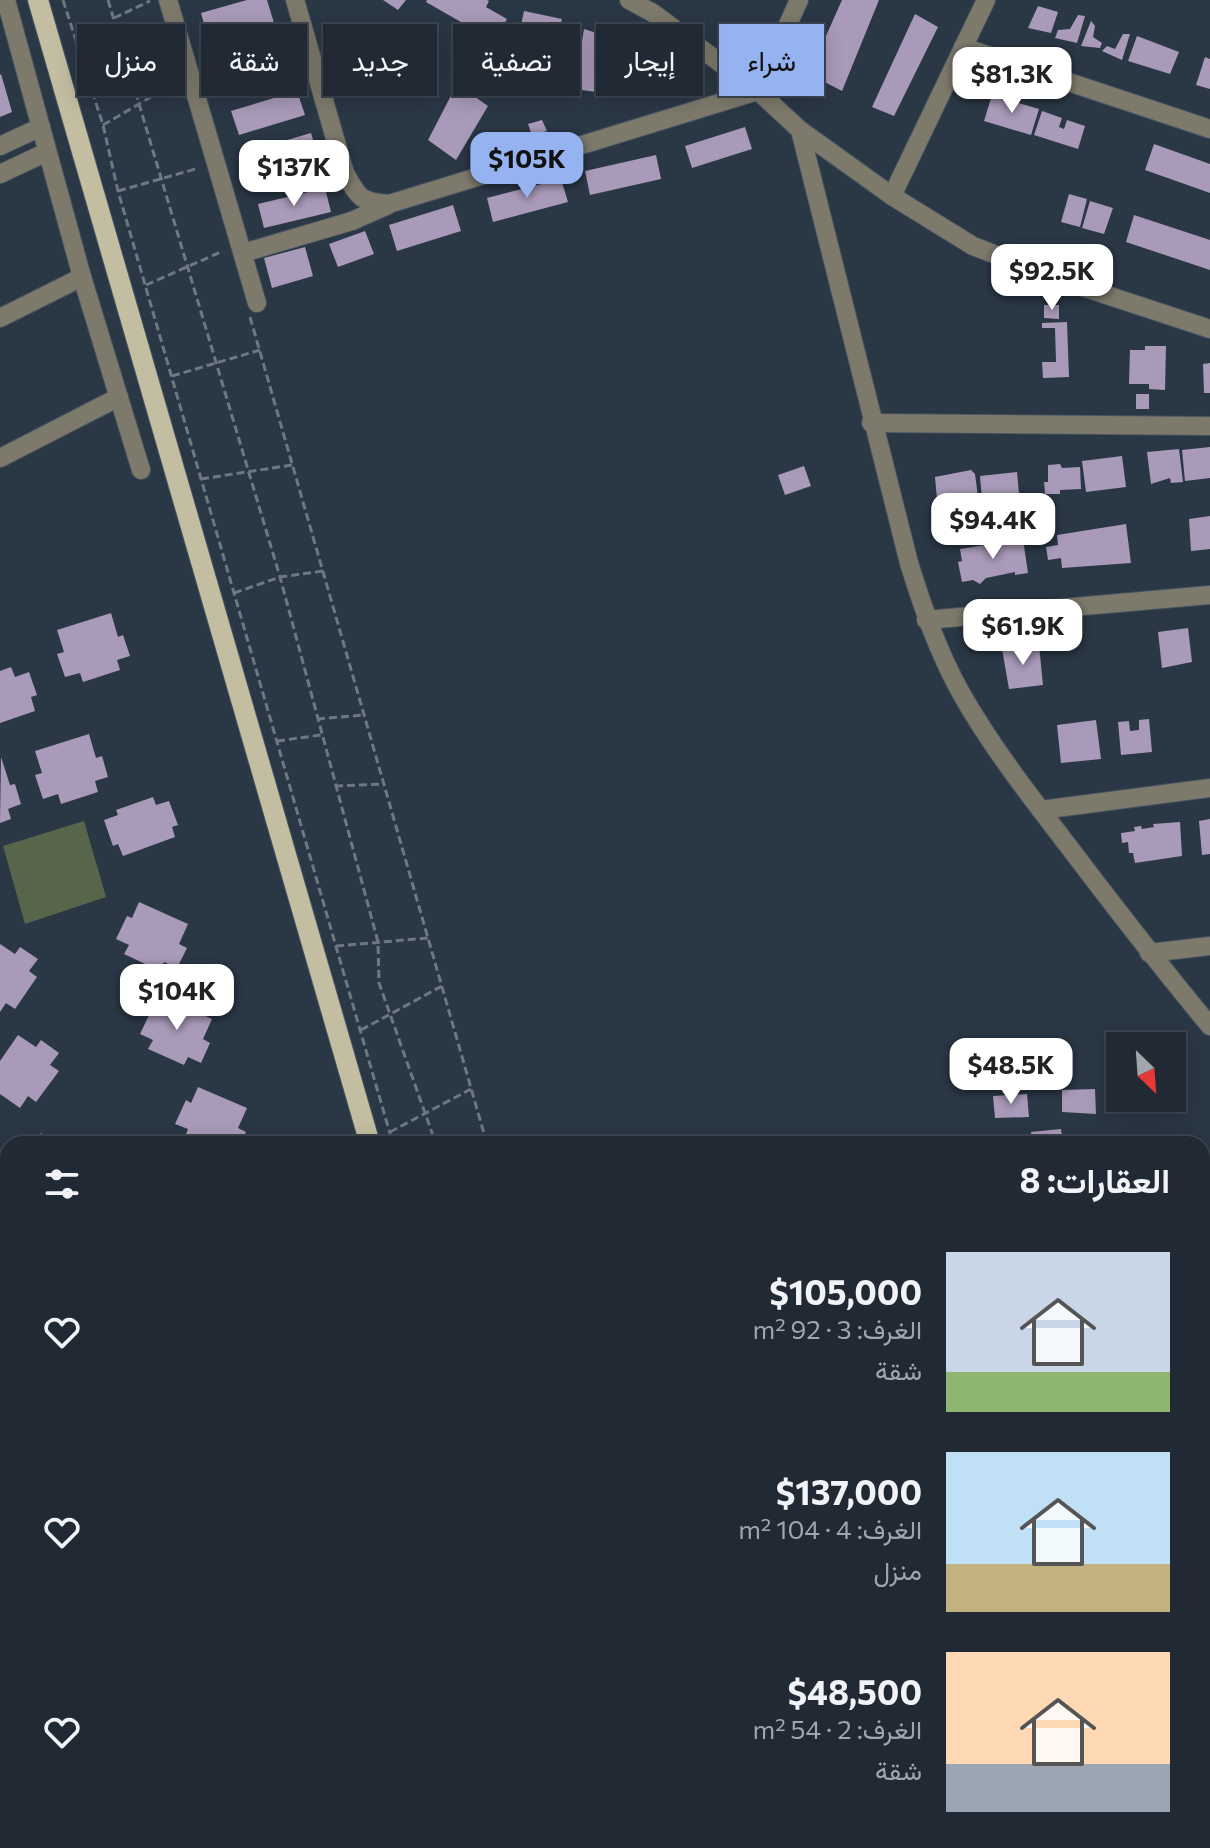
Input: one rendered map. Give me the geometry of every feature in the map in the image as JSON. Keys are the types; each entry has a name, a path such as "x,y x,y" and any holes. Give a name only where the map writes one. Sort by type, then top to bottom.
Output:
{"main road":[{"path":"38,0 368,1136"}],"street":[{"path":"6,0 82,277 141,470"},
{"path":"168,0 252,305"},
{"path":"295,0 345,173 368,203 389,204"},
{"path":"629,0 653,13 719,62"},
{"path":"788,24 799,0"},
{"path":"892,196 986,0"},
{"path":"963,47 1210,129"},
{"path":"236,251 352,221 389,204 742,96"},
{"path":"763,96 800,130 892,196 973,246 1061,280 1210,329"},
{"path":"0,146 41,127"},
{"path":"800,130 871,423 926,620 961,693 1041,810 1149,953 1210,1026"},
{"path":"0,174 47,152"},
{"path":"0,318 82,277"},
{"path":"0,458 119,397"},
{"path":"871,423 1210,426"},
{"path":"926,620 1210,595"},
{"path":"1041,810 1210,788"},
{"path":"1149,953 1210,946"}],"path":[{"path":"63,0 103,125 118,191 391,1136"},
{"path":"108,0 280,577 378,942 379,983 433,1136"},
{"path":"114,18 152,0"},
{"path":"103,125 150,96"},
{"path":"118,191 207,166"},
{"path":"145,285 236,251"},
{"path":"252,305 260,350 292,465 485,1136"},
{"path":"172,376 260,350"},
{"path":"201,479 292,465"},
{"path":"234,593 280,577 323,571"},
{"path":"317,719 364,715"},
{"path":"277,741 321,735"},
{"path":"335,786 384,784"},
{"path":"336,946 428,938"},
{"path":"360,1030 442,986"},
{"path":"390,1132 471,1089"}],"green space":[{"path":"84,821 106,897 25,924 3,846"}],"building":[{"path":"247,0 267,0 274,23 204,24 201,13"},
{"path":"383,0 406,0 398,10"},
{"path":"487,0 486,7 507,19 504,24 464,24 426,2"},
{"path":"842,0 879,0 842,91 824,82 824,40"},
{"path":"1038,6 1058,12 1051,33 1028,28"},
{"path":"524,11 562,19 561,24 521,24"},
{"path":"915,14 938,27 894,116 872,107"},
{"path":"1078,15 1085,16 1077,43 1055,38 1058,30 1070,29"},
{"path":"1091,21 1095,26 1093,37 1102,43 1100,48 1081,46"},
{"path":"584,29 596,33 596,92 580,90 580,53"},
{"path":"1123,34 1130,34 1122,60 1102,51 1107,46 1115,49"},
{"path":"1137,36 1179,52 1170,74 1128,61"},
{"path":"1205,57 1210,59 1210,89 1196,85"},
{"path":"0,75 12,112 0,117"},
{"path":"453,92 453,96 474,96 488,106 456,160 428,140"},
{"path":"992,95 1039,109 1031,135 984,121"},
{"path":"280,96 299,96 305,115 239,135 231,111"},
{"path":"1042,111 1062,118 1059,127 1064,129 1067,120 1085,126 1078,149 1034,135"},
{"path":"542,120 547,131 532,135 528,124"},
{"path":"745,127 752,149 692,168 685,146"},
{"path":"311,133 320,164 255,183 246,152"},
{"path":"1154,144 1210,164 1210,193 1145,170"},
{"path":"656,155 661,179 590,195 585,171"},
{"path":"561,179 568,202 493,222 487,198"},
{"path":"325,188 331,212 264,228 258,204"},
{"path":"1069,194 1087,199 1080,227 1061,222"},
{"path":"1090,201 1113,208 1104,234 1082,228"},
{"path":"453,205 461,231 397,251 389,225"},
{"path":"1134,215 1210,240 1210,270 1126,242"},
{"path":"365,231 374,254 338,267 329,244"},
{"path":"305,247 313,276 272,288 264,258"},
{"path":"1044,305 1059,305 1059,319 1044,318"},
{"path":"1067,322 1069,377 1043,378 1042,362 1056,362 1055,328 1042,328 1042,323"},
{"path":"1145,346 1166,346 1165,390 1149,389 1149,384 1129,384 1130,350 1145,350"},
{"path":"1210,363 1210,393 1204,393 1203,364"},
{"path":"1136,394 1149,394 1149,409 1136,409"},
{"path":"1210,447 1210,478 1185,481 1182,450"},
{"path":"1179,449 1183,482 1171,483 1170,478 1151,484 1147,452"},
{"path":"1122,456 1126,487 1086,492 1082,461"},
{"path":"1060,464 1062,468 1080,467 1081,489 1045,494 1048,465"},
{"path":"804,466 811,486 785,495 778,475"},
{"path":"971,470 975,474 979,504 938,510 935,477"},
{"path":"1017,472 1020,504 1004,506 1003,498 982,500 980,476"},
{"path":"1210,516 1210,549 1191,551 1189,519"},
{"path":"1126,524 1131,563 1062,568 1061,558 1048,560 1046,547 1058,545 1057,535"},
{"path":"1023,539 1028,573 1015,575 1015,572 986,578 980,584 973,580 962,582 958,562 962,561 960,549"},
{"path":"111,613 118,637 123,635 130,656 117,660 120,670 83,682 80,673 65,677 57,654 64,652 57,630"},
{"path":"1188,628 1192,662 1162,668 1158,632"},
{"path":"1039,645 1043,685 1009,689 1002,649"},
{"path":"11,667 15,677 29,672 37,695 31,697 35,711 0,723 0,671"},
{"path":"1149,719 1152,752 1121,755 1118,722 1129,721 1130,731 1139,730 1139,720"},
{"path":"1096,720 1101,759 1061,763 1057,725"},
{"path":"89,734 96,758 102,756 108,777 95,781 98,792 61,804 58,794 43,799 35,775 42,773 35,751"},
{"path":"1,757 10,785 15,784 21,804 8,809 11,819 0,823"},
{"path":"153,797 156,805 169,801 178,825 172,827 175,837 123,856 118,844 113,846 104,820 118,815 116,810"},
{"path":"1210,819 1210,854 1202,855 1199,821"},
{"path":"1180,822 1182,856 1135,863 1133,853 1129,853 1128,842 1122,843 1121,833 1135,831 1134,827 1141,826 1142,829 1154,827 1153,824"},
{"path":"139,902 188,924 179,944 187,948 177,968 164,962 160,971 124,954 129,945 116,939 127,916 132,918"},
{"path":"0,944 15,954 20,947 38,959 29,971 37,977 15,1009 6,1003 0,1012"},
{"path":"163,997 212,1019 203,1039 210,1043 201,1063 188,1057 184,1065 148,1049 153,1040 140,1034 151,1011 156,1013"},
{"path":"18,1035 36,1047 41,1040 59,1053 50,1065 59,1071 36,1102 28,1096 20,1108 0,1094 0,1061"},
{"path":"198,1087 247,1108 238,1128 246,1132 244,1136 185,1136 188,1129 175,1124 186,1100 191,1103"},
{"path":"1095,1089 1096,1114 1062,1112 1062,1090"},
{"path":"1027,1094 1029,1117 995,1118 993,1096"},
{"path":"1061,1129 1062,1136 1031,1136 1031,1132"}]}
